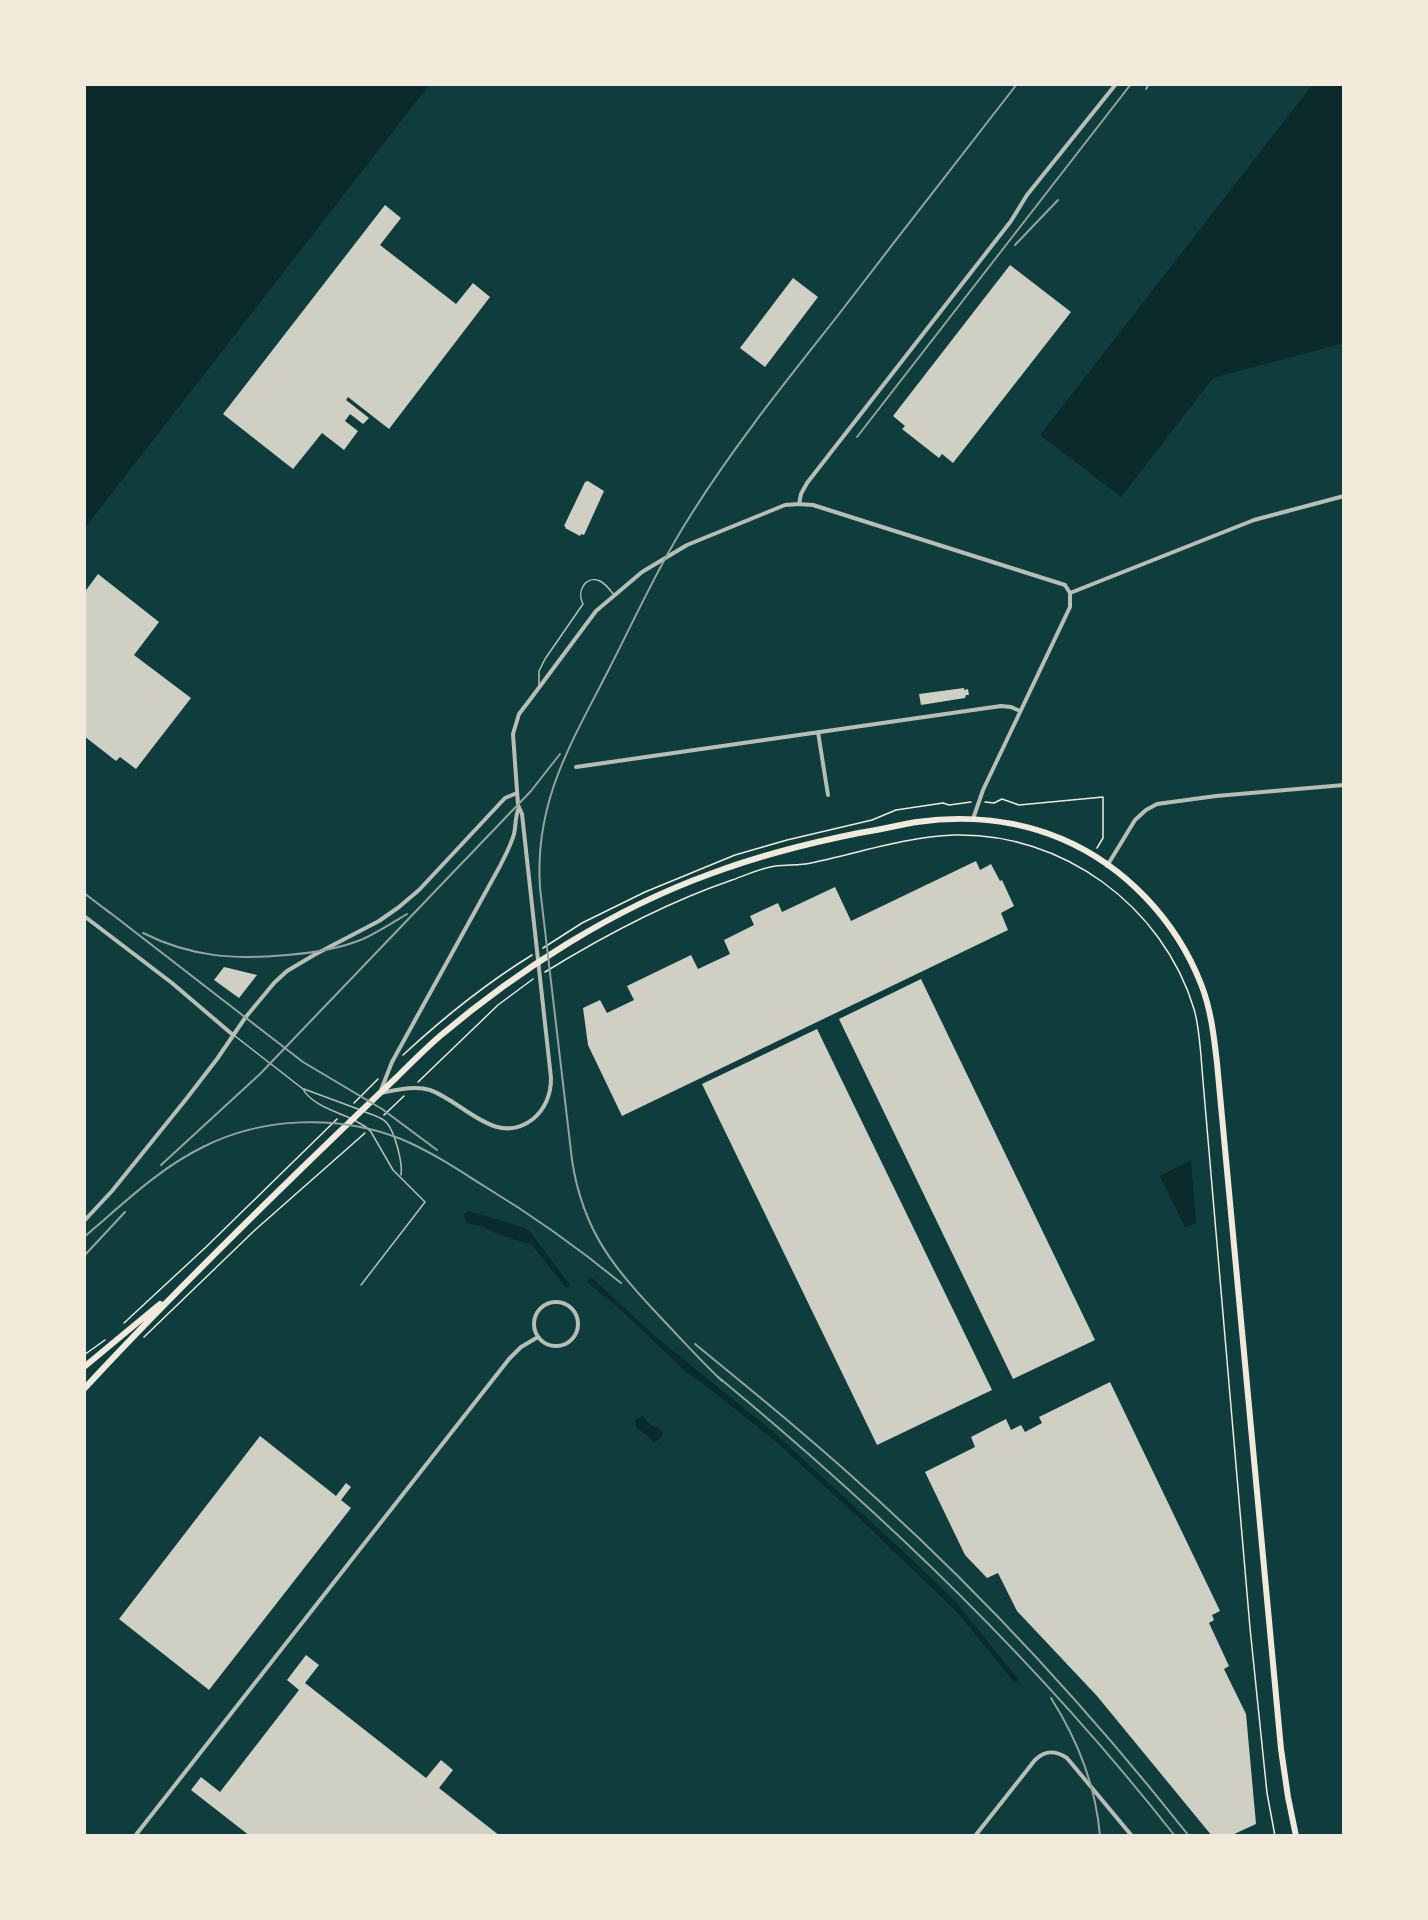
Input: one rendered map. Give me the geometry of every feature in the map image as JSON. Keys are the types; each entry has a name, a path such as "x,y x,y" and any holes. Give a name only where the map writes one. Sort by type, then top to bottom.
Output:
{"main road":[{"path":"84,1389 181,1286 437,1038 521,973 567,945 658,895 711,873 821,841 917,822 946,819 1003,822 1034,829 1078,846 1145,895 1185,950 1202,987 1212,1025 1281,1749 1296,1836"},
{"path":"84,1367 181,1286"}],"street":[{"path":"799,504 807,483 1011,220 1027,195 1116,84"},
{"path":"1070,593 1254,520 1344,496"},
{"path":"518,809 522,814 551,1091 540,1113 520,1127 509,1128 494,1127 432,1091 412,1088 380,1093 389,1068 501,866 512,840 518,809 513,734 519,714 597,611 654,564 687,545 785,505 799,504 827,509 1065,585 1070,593 1070,608 982,790 973,820"},
{"path":"576,768 1001,706 1020,711"},
{"path":"818,732 828,795"},
{"path":"1107,866 1136,820 1156,804 1344,785"},
{"path":"84,1221 112,1191 187,1098 274,983 287,971 379,921 399,907 419,890 505,798 517,793"},
{"path":"84,916 172,983 233,1035"},
{"path":"557,1302 571,1308 576,1314 578,1328 571,1341 557,1347 550,1346 538,1337 534,1324 535,1317 543,1306 557,1302"},
{"path":"135,1836 514,1352 538,1337"},
{"path":"975,1836 1035,1760 1049,1751 1067,1758 1132,1836"}],"lane":[{"path":"539,686 539,671 545,659 583,604 580,591 584,584 592,579 598,580 604,583 614,595"},
{"path":"233,1035 303,1089 384,1120 395,1142 402,1167 400,1176"},
{"path":"303,1089 306,1095 323,1106 366,1126 393,1170 425,1202 361,1285"}],"path":[{"path":"872,820 896,810 943,803 949,805 994,803 1002,799 1019,805 1103,797 1103,838 1093,855"},
{"path":"569,957 653,911 716,885 774,866 810,864 869,848 951,835 996,838 1029,845 1066,859 1103,881 1127,901 1148,925 1166,950 1195,1011 1250,1628 1267,1793 1275,1836"},
{"path":"389,1068 451,1013 520,962"},
{"path":"402,1097 498,1005 523,985"},
{"path":"122,1325 198,1255 312,1143"},
{"path":"144,1337 255,1230 352,1145"},
{"path":"84,1355 111,1336"}],"water":[{"path":"84,84 430,84 84,529"},
{"path":"1313,84 1344,84 1344,343 1213,378 1121,497 1040,435"},
{"path":"1191,1160 1196,1223 1185,1228 1160,1176"},
{"path":"469,1211 525,1228 570,1285 566,1288 532,1245 484,1227 466,1223 464,1213"},
{"path":"591,1277 656,1337 771,1430 905,1553 955,1601 1019,1680 1015,1683 957,1612 856,1515 774,1440 685,1371 622,1311 587,1282"},
{"path":"643,1416 662,1432 663,1435 656,1442 636,1428 635,1420"}],"building":[{"path":"385,205 401,218 380,245 456,304 473,283 490,297 389,429 348,397 346,400 369,418 363,424 350,414 345,421 358,431 344,450 322,433 293,469 223,414"},
{"path":"1010,265 1071,312 953,463 942,454 939,458 902,429 905,426 893,416"},
{"path":"793,278 818,297 765,367 740,348"},
{"path":"588,481 604,491 584,535 580,536 564,526 585,482"},
{"path":"98,574 159,622 134,655 191,698 136,769 120,757 116,761 84,736 84,593"},
{"path":"964,688 964,690 968,689 969,695 965,698 921,705 919,694"},
{"path":"976,861 980,870 991,864 1000,881 1002,880 1014,906 1001,913 1008,930 622,1116 588,1045 583,1008 600,1000 607,1013 634,1000 627,986 691,955 698,969 730,954 724,940 754,925 750,916 778,903 782,912 835,887 851,921"},
{"path":"224,967 257,975 239,998 214,980"},
{"path":"921,979 1095,1340 1013,1379 839,1019"},
{"path":"817,1029 992,1390 877,1445 702,1084"},
{"path":"1110,1382 1220,1611 1212,1615 1214,1620 1209,1623 1229,1666 1224,1669 1246,1714 1256,1824 1230,1836 1212,1836 1097,1696 1017,1611 998,1573 987,1578 965,1555 925,1472 975,1447 971,1437 1006,1419 1011,1430 1021,1425 1025,1432 1042,1423 1039,1417"},
{"path":"260,1436 336,1496 346,1483 351,1487 341,1500 351,1508 209,1690 119,1619"},
{"path":"306,1655 319,1665 305,1683 426,1778 441,1760 453,1770 439,1788 500,1836 250,1836 191,1790 201,1777 220,1792 299,1690 287,1680"}],"railway":[{"path":"722,1381 646,1302 616,1266 593,1229 577,1186 540,888 543,827 549,800 569,747 659,570 692,513 763,412 1017,84"},
{"path":"857,437 1131,84"},
{"path":"1146,89 1149,84"},
{"path":"1015,245 1058,200"},
{"path":"161,1165 260,1074 531,791 560,754"},
{"path":"84,893 110,913"},
{"path":"104,908 303,1062 382,1109 437,1150"},
{"path":"143,933 178,947 213,955 249,957 296,954 316,952 354,942 407,914"},
{"path":"84,1237 126,1200 171,1166 203,1147 226,1137 250,1130 301,1122 352,1125 401,1139 433,1155 537,1220 621,1283"},
{"path":"84,1256 125,1212"},
{"path":"695,1344 788,1420 878,1500 961,1579 1079,1704 1189,1836"},
{"path":"717,1376 780,1429 900,1537 1015,1651 1123,1772 1175,1836"},
{"path":"1051,1698 1084,1764 1090,1782 1100,1836"}]}
